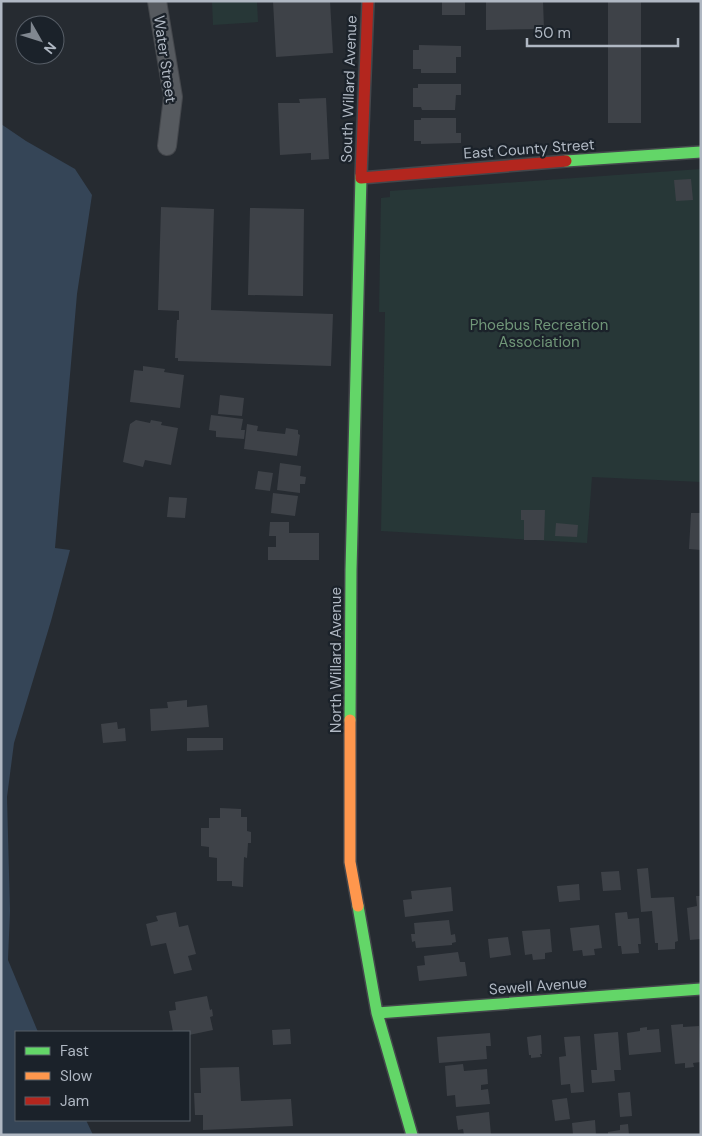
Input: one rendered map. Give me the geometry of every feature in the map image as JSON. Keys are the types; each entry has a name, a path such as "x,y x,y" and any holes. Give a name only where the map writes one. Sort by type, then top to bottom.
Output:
{"street":[{"name":"Water Street","path":"157,1 173,97 167,146"},
{"name":"South Willard Avenue","path":"360,178 368,1"},
{"name":"East County Street","path":"360,178 567,160 701,152"},
{"name":"North Willard Avenue","path":"360,178 351,570 350,862 377,1012 412,1135"},
{"name":"Sewell Avenue","path":"377,1012 701,989"}],"green space":[{"path":"212,1 257,1 258,22 213,25"},
{"name":"Phoebus Recreation Association","path":"701,169 701,482 592,477 587,543 381,531 385,312 379,312 381,198 390,197 390,191"}],"water":[{"path":"1,124 26,141 75,169 92,195 77,294 55,548 70,550 51,621 14,743 7,797 10,911 8,960 38,1031 15,1031 15,1121 86,1121 93,1135 1,1135"}],"building":[{"path":"273,1 330,1 333,53 276,57"},
{"path":"442,1 465,1 465,15 442,15"},
{"path":"486,1 543,1 544,29 486,30"},
{"path":"608,1 641,1 641,123 608,123"},
{"path":"419,45 461,46 461,57 456,57 456,73 421,73 421,69 413,69 413,50 419,50"},
{"path":"418,84 461,84 461,95 456,95 455,110 422,110 421,107 413,107 413,88 418,88"},
{"path":"326,98 329,159 311,160 311,153 280,155 278,103 300,103 299,99"},
{"path":"421,118 456,118 456,133 461,133 461,143 421,144 421,141 414,141 414,120 421,120"},
{"path":"691,179 693,200 676,201 674,180"},
{"path":"161,207 214,209 211,310 333,314 331,366 178,361 178,358 175,358 179,311 158,310"},
{"path":"250,208 304,209 303,296 248,295"},
{"path":"143,366 165,369 164,372 184,375 180,408 130,402 134,370 143,371"},
{"path":"220,395 244,398 242,416 218,414"},
{"path":"211,415 243,419 241,430 245,430 244,439 216,437 216,431 209,430"},
{"path":"136,420 150,423 151,420 162,422 161,425 178,428 171,465 145,460 143,467 123,462 130,424"},
{"path":"247,424 258,426 257,431 285,434 286,428 298,430 300,435 297,456 244,449"},
{"path":"280,463 301,466 300,476 306,477 305,484 300,484 300,493 277,490"},
{"path":"258,471 273,473 270,491 255,489"},
{"path":"273,493 298,496 295,516 271,513"},
{"path":"169,497 187,498 185,518 167,517"},
{"path":"521,510 545,510 544,540 524,540 524,520 521,520"},
{"path":"691,513 701,513 701,550 689,549"},
{"path":"270,522 289,522 289,533 319,533 319,560 268,560 268,547 276,547 276,536 269,536"},
{"path":"556,523 578,525 577,537 555,536"},
{"path":"187,700 187,707 207,705 209,727 151,731 150,709 168,708 167,702"},
{"path":"117,722 118,729 125,728 126,741 103,743 101,724"},
{"path":"187,738 223,738 223,750 187,751"},
{"path":"220,808 241,809 241,817 247,817 247,831 251,832 251,843 248,843 247,858 244,857 243,887 232,886 232,881 217,881 217,858 209,857 209,847 201,846 201,828 209,828 209,818 220,818"},
{"path":"648,868 651,898 674,897 678,941 675,942 675,949 658,950 658,943 655,943 652,911 641,912 637,869"},
{"path":"619,871 621,890 603,891 601,872"},
{"path":"579,884 580,900 559,902 557,886"},
{"path":"451,887 453,911 405,917 403,900 412,899 411,891"},
{"path":"696,896 701,896 701,939 690,940 687,908 697,906"},
{"path":"176,912 179,927 188,925 196,954 188,956 192,970 174,974 166,943 151,946 146,924 158,921 156,916"},
{"path":"627,912 628,919 639,918 641,944 638,944 639,953 622,954 621,946 618,946 615,913"},
{"path":"449,920 451,935 455,934 456,942 452,943 452,945 416,948 415,941 412,942 411,934 415,934 414,923"},
{"path":"599,925 602,948 594,949 595,955 583,956 582,950 573,951 570,928"},
{"path":"550,929 552,952 545,953 545,959 533,960 532,954 525,955 522,931"},
{"path":"508,937 511,955 490,958 488,939"},
{"path":"458,952 460,962 465,962 467,976 419,981 417,966 425,965 424,956"},
{"path":"207,996 210,1010 212,1009 213,1016 210,1017 213,1030 190,1035 190,1031 173,1031 169,1011 176,1010 175,1002"},
{"path":"683,1024 683,1027 699,1026 701,1062 693,1063 694,1067 685,1068 685,1063 675,1064 671,1025"},
{"path":"647,1027 647,1030 659,1029 661,1052 629,1055 627,1033 640,1031 640,1028"},
{"path":"290,1029 291,1044 273,1045 272,1030"},
{"path":"618,1032 621,1070 614,1070 615,1081 592,1083 591,1070 597,1070 594,1034"},
{"path":"490,1033 491,1046 486,1046 487,1059 439,1063 437,1037"},
{"path":"541,1035 541,1057 531,1058 527,1037"},
{"path":"580,1036 584,1092 571,1093 570,1084 561,1085 559,1057 566,1056 564,1037"},
{"path":"463,1064 464,1071 487,1069 488,1084 481,1085 481,1090 488,1089 490,1104 456,1107 455,1095 447,1096 445,1066"},
{"path":"239,1067 241,1101 291,1099 293,1126 203,1130 203,1115 195,1115 194,1093 201,1093 200,1068"},
{"path":"630,1092 632,1116 620,1117 618,1093"},
{"path":"567,1098 570,1119 555,1121 552,1100"},
{"path":"489,1112 491,1135 464,1135 463,1129 458,1130 456,1116"},
{"path":"595,1120 596,1135 573,1135 572,1123"},
{"path":"628,1124 629,1135 608,1135 608,1132 620,1130 620,1125"}],"traffic: fast":[{"path":"566,161 701,152"},
{"path":"350,720 351,570 361,176"},
{"path":"358,906 377,1013 412,1135"},
{"path":"377,1013 701,989"}],"traffic: slow":[{"path":"350,720 350,862 358,906"}],"traffic: jam":[{"path":"361,176 368,1"},
{"path":"361,178 566,161"}]}
